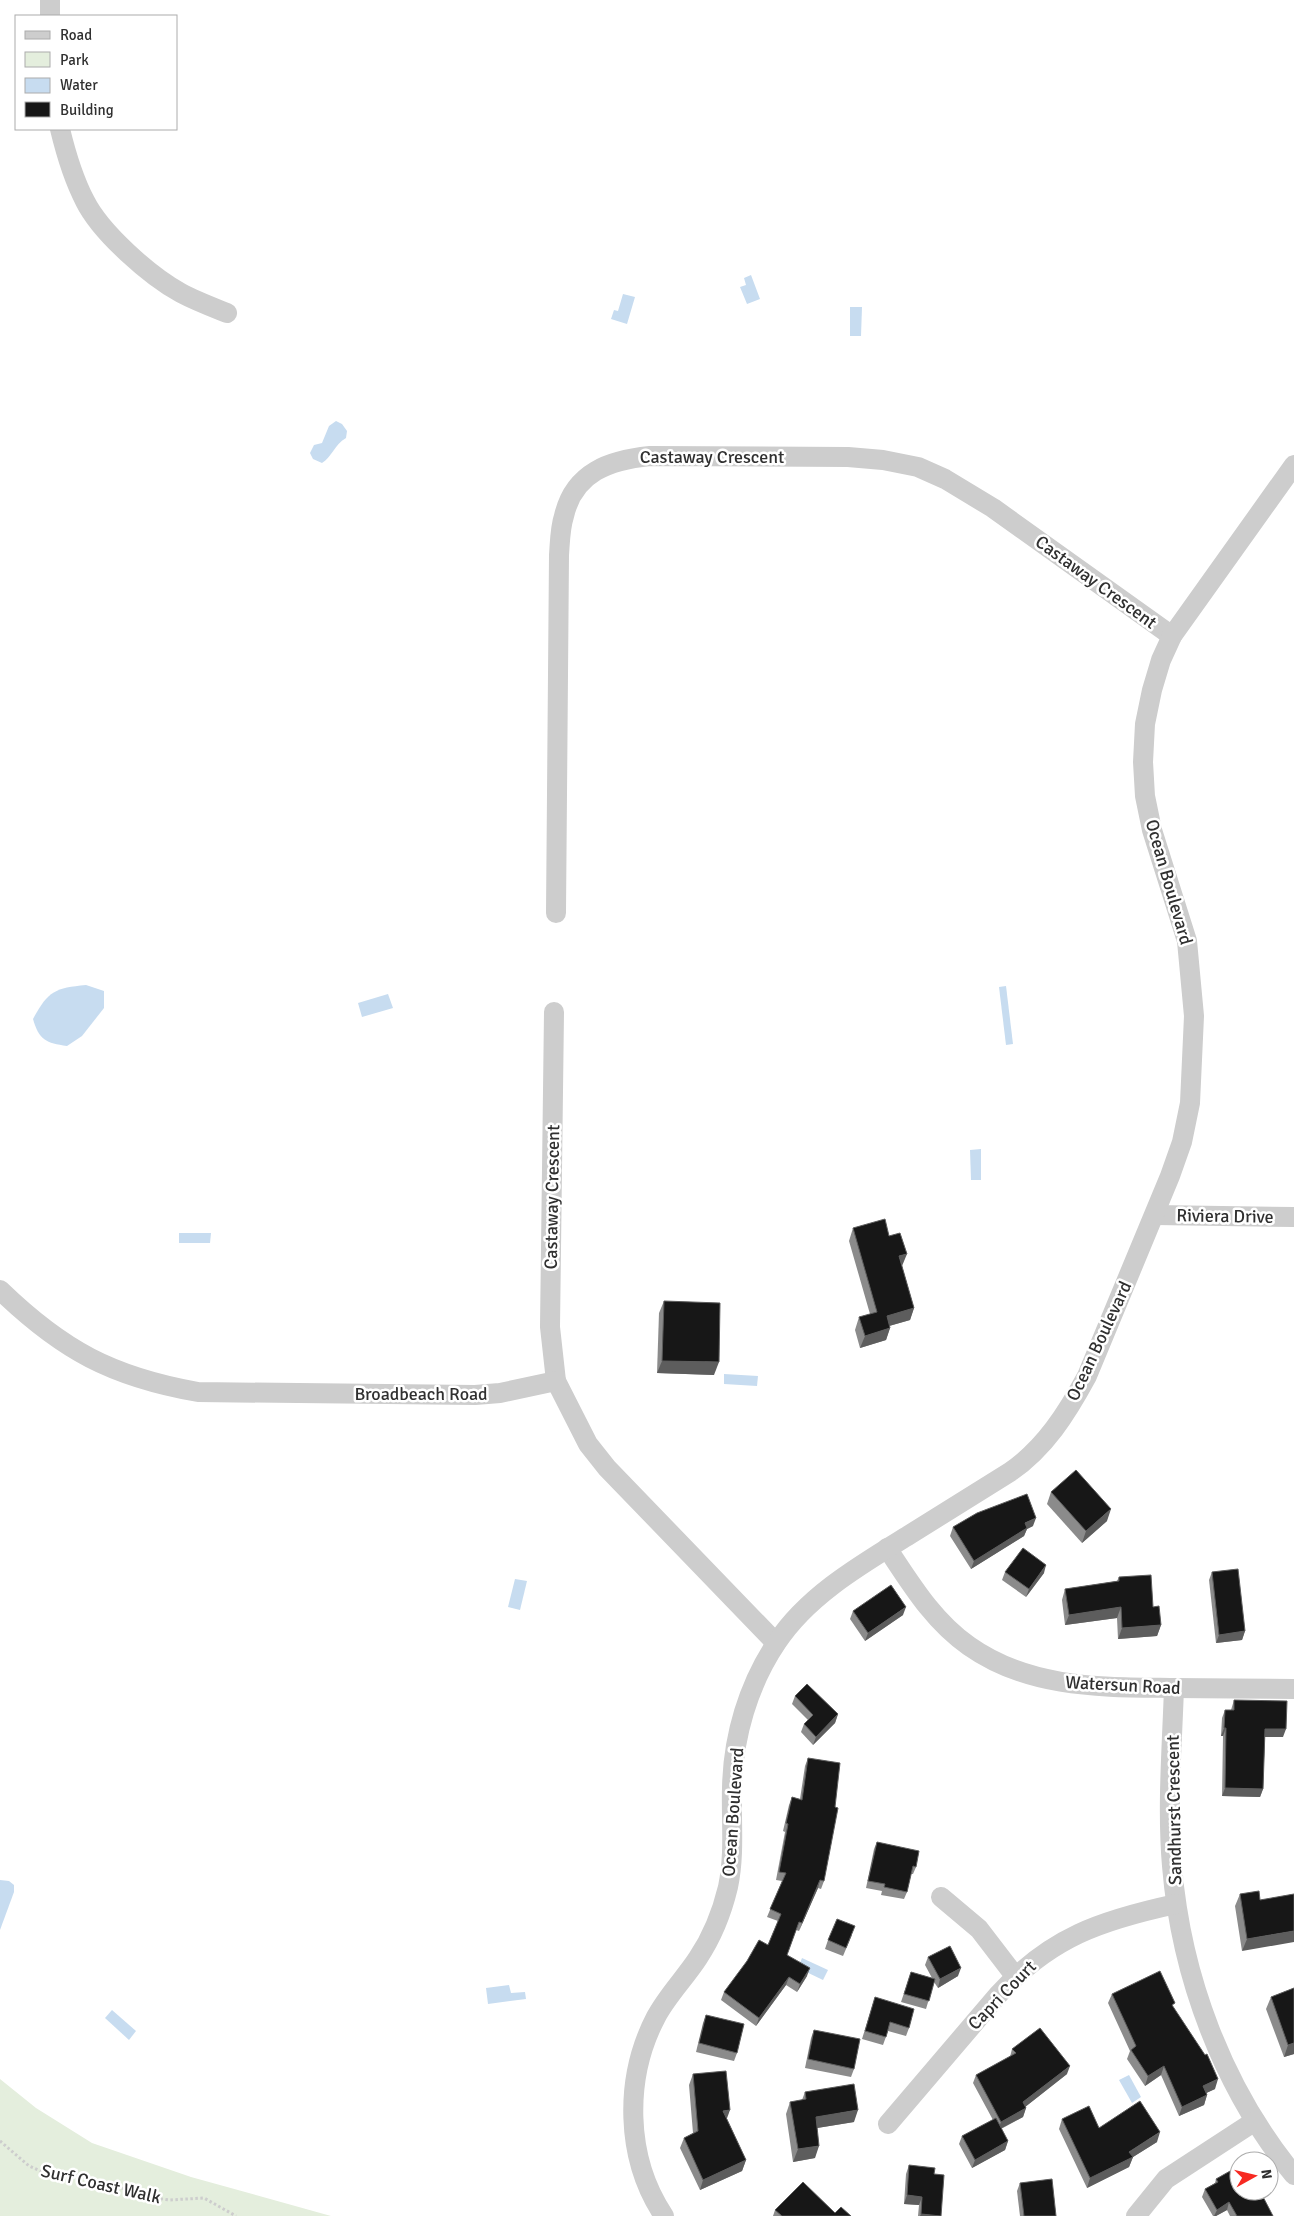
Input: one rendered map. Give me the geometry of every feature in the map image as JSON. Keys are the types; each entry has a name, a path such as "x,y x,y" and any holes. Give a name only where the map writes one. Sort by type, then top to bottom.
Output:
{"street":[{"path":"50,0 50,15"},
{"path":"60,130 75,181 86,204 104,228 141,265 181,293 227,313"},
{"name":"Castaway Crescent","path":"556,913 559,555 564,515 576,489 596,470 621,459 650,456 848,458 882,460 918,467 945,479 993,508 1172,636"},
{"name":"Ocean Boulevard","path":"664,2216 650,2190 636,2144 633,2116 634,2088 639,2060 656,2016 699,1957 711,1935 721,1910 728,1886 732,1852 734,1755 751,1691 776,1643 827,1589 887,1548 1010,1472 1041,1447 1073,1402 1087,1376 1155,1215 1182,1142 1190,1103 1194,1064 1194,1016 1187,940 1152,830 1145,796 1143,762 1145,724 1159,667 1172,636 1294,465"},
{"name":"Castaway Crescent","path":"554,1012 550,1327 556,1381"},
{"name":"Riviera Drive","path":"1155,1215 1294,1217"},
{"name":"Broadbeach Road","path":"0,1290 52,1336 85,1357 160,1385 198,1392 475,1395 500,1393 556,1381"},
{"path":"556,1381 588,1444 607,1468 776,1643"},
{"name":"Watersun Road","path":"887,1548 931,1612 969,1646 993,1660 1022,1673 1074,1685 1294,1689"},
{"name":"Sandhurst Crescent","path":"1174,1688 1171,1828 1176,1904 1192,1978 1221,2055 1256,2121 1294,2175"},
{"path":"941,1897 980,1929 1015,1976"},
{"name":"Capri Court","path":"888,2124 1015,1976 1053,1948 1088,1929 1125,1915 1176,1904"},
{"path":"1136,2216 1166,2179 1256,2121"}],"path":[{"name":"Surf Coast Walk","path":"0,2141 29,2166 47,2174 74,2174 162,2199 184,2200 204,2198 236,2216"}],"green space":[{"path":"0,2079 36,2108 92,2143 191,2177 331,2216 0,2216"}],"water":[{"path":"751,275 760,299 747,304 740,287 746,285 744,278"},
{"path":"623,294 635,297 627,324 611,319 614,310 618,311"},
{"path":"850,307 862,307 861,336 850,336"},
{"path":"336,421 342,424 347,431 346,438 322,463 313,459 310,453 314,445 322,443 329,426"},
{"path":"86,985 104,991 104,1008 82,1036 67,1046 44,1039 38,1032 33,1019 43,1002 60,990"},
{"path":"1006,986 1013,1044 1006,1045 999,987"},
{"path":"388,994 393,1008 362,1017 358,1003"},
{"path":"981,1149 981,1180 971,1180 970,1150"},
{"path":"179,1233 211,1233 210,1243 179,1243"},
{"path":"724,1374 758,1376 757,1386 724,1384"},
{"path":"515,1579 527,1581 520,1610 508,1607"},
{"path":"0,1880 9,1881 14,1885 14,1892 0,1930"},
{"path":"802,1958 828,1970 823,1980 798,1968"},
{"path":"509,1985 511,1993 525,1992 526,1999 488,2004 486,1988"},
{"path":"112,2010 136,2031 129,2040 105,2018"},
{"path":"1129,2075 1141,2097 1132,2103 1119,2080"}],"building":[{"path":"885,1219 889,1236 900,1233 907,1254 899,1256 914,1308 887,1316 890,1328 865,1336 859,1317 877,1312 853,1228"},
{"path":"664,1301 720,1303 719,1362 662,1361"},
{"path":"1076,1470 1111,1509 1086,1531 1051,1492"},
{"path":"1027,1494 1036,1518 1025,1523 1027,1528 974,1561 953,1527 977,1513"},
{"path":"1023,1548 1046,1565 1029,1589 1005,1572"},
{"path":"1238,1569 1245,1631 1219,1635 1212,1572"},
{"path":"1151,1575 1153,1607 1159,1606 1161,1625 1122,1628 1121,1607 1069,1615 1065,1589 1119,1581 1119,1577"},
{"path":"891,1585 906,1607 868,1633 853,1611"},
{"path":"807,1684 838,1714 816,1737 804,1724 813,1715 795,1696"},
{"path":"1234,1700 1287,1701 1286,1729 1265,1729 1263,1789 1225,1788 1225,1710 1234,1710"},
{"path":"808,1758 840,1763 835,1807 838,1808 824,1881 820,1880 802,1923 799,1922 787,1955 810,1968 800,1984 789,1977 759,2018 724,1992 747,1961 759,1940 768,1945 781,1914 770,1909 786,1873 779,1872 788,1824 786,1823 792,1797 802,1800"},
{"path":"877,1842 919,1851 916,1867 913,1866 907,1892 884,1887 885,1884 868,1881"},
{"path":"1259,1891 1260,1900 1294,1894 1294,1931 1247,1939 1240,1894"},
{"path":"837,1919 855,1926 846,1948 828,1940"},
{"path":"950,1946 961,1968 940,1979 928,1957"},
{"path":"1160,1971 1175,2003 1172,2005 1205,2055 1207,2054 1218,2079 1203,2086 1207,2095 1182,2107 1164,2066 1148,2076 1131,2050 1136,2046 1112,1994"},
{"path":"911,1972 935,1979 929,2001 904,1994"},
{"path":"1294,1988 1294,2043 1288,2045 1271,1997"},
{"path":"875,1997 914,2009 909,2028 890,2022 886,2037 865,2031"},
{"path":"706,2015 744,2024 737,2053 699,2043"},
{"path":"1040,2028 1070,2066 1023,2102 1026,2108 1001,2122 976,2075 1016,2053 1012,2049"},
{"path":"814,2030 860,2039 854,2069 808,2059"},
{"path":"726,2071 730,2110 723,2111 746,2160 703,2180 684,2138 698,2131 693,2074"},
{"path":"854,2084 858,2110 816,2117 819,2146 798,2149 790,2102 806,2099 805,2092"},
{"path":"1140,2101 1160,2132 1129,2152 1133,2157 1090,2178 1062,2119 1089,2106 1099,2128"},
{"path":"996,2118 1008,2141 975,2160 962,2136"},
{"path":"909,2165 935,2168 934,2174 944,2175 941,2216 921,2214 922,2197 907,2195"},
{"path":"1229,2172 1229,2201 1265,2201 1273,2216 1237,2216 1229,2202 1217,2210 1205,2189 1218,2182 1216,2179"},
{"path":"1052,2179 1056,2216 1024,2216 1020,2183"},
{"path":"803,2182 835,2213 841,2207 851,2216 782,2216 775,2210"}]}
